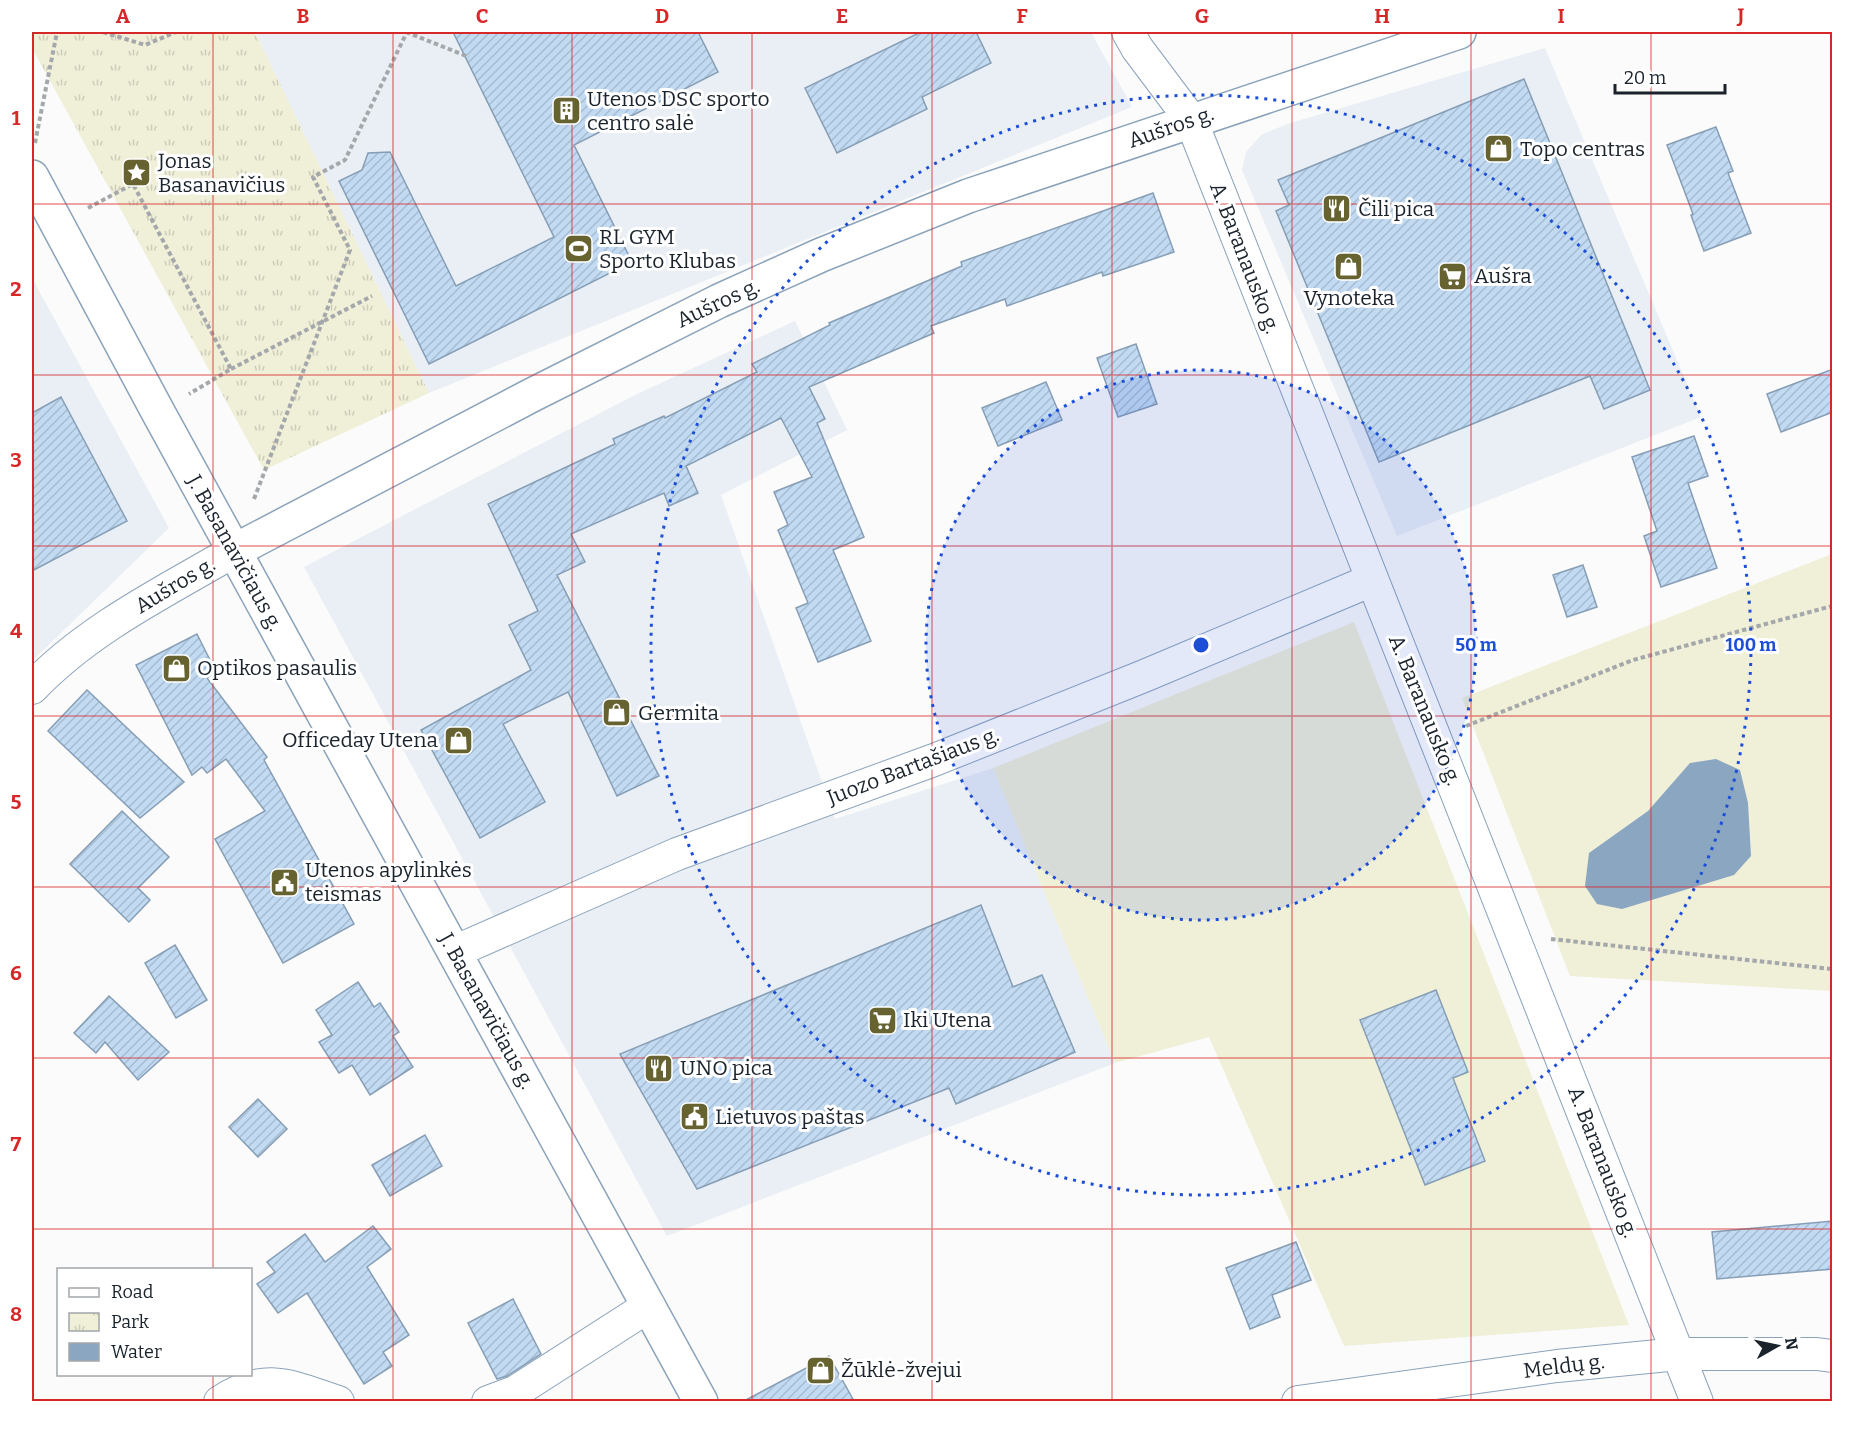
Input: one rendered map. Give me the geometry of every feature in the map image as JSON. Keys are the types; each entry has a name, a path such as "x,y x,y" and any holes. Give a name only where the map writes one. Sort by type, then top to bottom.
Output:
{"main road":[{"name":"Aušros g.","path":"234,551 719,300 821,255 968,196 1459,32"},
{"name":"J. Basanavičiaus g.","path":"33,164 58,224 158,412 701,1401"}],"street":[{"name":"A. Baranausko g.","path":"1128,32 1137,48 1191,120 1697,1401"},
{"name":"Aušros g.","path":"32,688 53,665 110,624 234,551"},
{"name":"Juozo Bartašiaus g.","path":"454,952 677,854 934,760 1144,676 1372,580"},
{"path":"488,1401 515,1392 649,1306"},
{"name":"Meldų g.","path":"1298,1401 1557,1366 1678,1354 1833,1356"},
{"path":"220,1401 241,1390 265,1383 285,1385 338,1401"}],"path":[{"path":"33,164 57,32"},
{"path":"103,32 145,45 176,32"},
{"path":"234,551 350,250 313,177 345,160 407,32 469,57"},
{"path":"58,224 133,184 231,369"},
{"path":"158,412 231,369 372,296"},
{"path":"1437,738 1633,660 1833,606"},
{"path":"1514,935 1833,969"}],"shaded area":[{"path":"255,32 1091,32 1132,107 429,393"},
{"name":"Aušra","path":"1545,48 1701,417 1397,536 1242,170 1246,152 1261,135 1287,124"},
{"path":"32,278 169,528 32,661"},
{"path":"795,321 847,430 721,495 835,819 993,768 1115,1063 667,1236 304,567 635,395"}],"green space":[{"path":"32,32 255,32 429,393 264,470 32,48"},
{"path":"1832,554 1832,991 1570,976 1462,698"},
{"path":"1354,622 1629,1325 1344,1346 1209,1037 1115,1063 993,768"}],"water":[{"path":"1716,759 1740,770 1748,803 1751,856 1734,875 1622,909 1597,904 1585,886 1589,853 1648,811 1690,763"}],"building":[{"path":"453,32 698,32 718,72 574,145 632,262 429,364 339,181 362,170 368,153 390,152 456,286 554,237"},
{"path":"921,32 976,32 991,63 922,97 927,109 837,153 805,88"},
{"name":"Aušra","path":"1524,79 1650,390 1604,409 1590,376 1379,462 1276,211 1289,205 1278,180"},
{"path":"1716,127 1733,171 1728,173 1751,233 1704,251 1691,215 1693,214 1667,145"},
{"path":"1153,193 1174,252 1103,276 1102,272 1007,306 1005,299 931,326 934,333 809,387 825,419 817,423 864,537 833,550 871,641 818,662 796,608 808,603 778,530 788,525 774,492 812,477 781,418 686,466 698,493 669,506 664,493 571,534 585,562 557,575 659,776 617,796 568,692 503,724 545,802 480,838 421,730 531,670 509,625 538,611 488,504 615,444 613,439 664,416 665,418 757,372 752,364 830,325 829,323 962,266 961,262"},
{"path":"1136,344 1157,404 1118,417 1097,358"},
{"path":"1833,369 1833,412 1781,432 1767,394"},
{"path":"1046,382 1062,420 998,446 982,408"},
{"path":"61,397 127,521 32,571 32,413"},
{"path":"1694,436 1708,476 1688,483 1717,568 1661,587 1644,536 1657,531 1632,457"},
{"path":"1583,565 1597,607 1567,617 1553,575"},
{"path":"197,634 216,672 207,678 267,757 264,760 354,924 283,963 215,839 265,811 226,759 207,773 202,767 192,775 136,665"},
{"path":"87,690 184,782 140,818 48,731"},
{"path":"122,811 169,857 138,888 150,900 129,922 70,864"},
{"name":"Iki Utena","path":"981,905 1013,987 1042,975 1075,1052 956,1104 949,1088 697,1189 620,1054"},
{"path":"175,945 207,1000 176,1018 145,963"},
{"path":"358,982 374,1007 380,1003 399,1032 393,1036 413,1067 370,1095 352,1065 339,1073 319,1042 332,1035 316,1010"},
{"path":"1436,990 1468,1072 1453,1078 1485,1161 1425,1185 1360,1020"},
{"path":"109,996 169,1052 138,1080 105,1042 96,1053 74,1033"},
{"path":"258,1099 287,1129 258,1157 229,1127"},
{"path":"425,1135 442,1166 390,1196 372,1165"},
{"path":"1833,1221 1833,1269 1717,1279 1712,1232"},
{"path":"373,1226 391,1249 367,1267 409,1335 383,1352 392,1366 364,1384 307,1293 278,1313 257,1284 275,1272 267,1262 305,1234 325,1262"},
{"path":"1296,1242 1311,1280 1272,1295 1280,1317 1250,1329 1226,1268"},
{"path":"513,1299 541,1354 507,1376 497,1379 468,1323"},
{"name":"Žūklė-žvejui","path":"829,1356 854,1401 744,1401"}],"place":[{"name":"Utenos DSC sporto centro salė","path":"566,111"},
{"name":"Topo centras","path":"1499,149"},
{"name":"Jonas Basanavičius","path":"137,173"},
{"name":"Čili pica","path":"1337,209"},
{"name":"RL GYM Sporto Klubas","path":"578,249"},
{"name":"Vynoteka","path":"1349,267"},
{"name":"Aušra","path":"1453,276"},
{"name":"Optikos pasaulis","path":"176,668"},
{"name":"Germita","path":"617,713"},
{"name":"Officeday Utena","path":"459,740"},
{"name":"Utenos apylinkės teismas","path":"284,882"},
{"name":"Iki Utena","path":"882,1020"},
{"name":"UNO pica","path":"659,1068"},
{"name":"Lietuvos paštas","path":"694,1117"},
{"name":"Žūklė-žvejui","path":"820,1370"}]}
